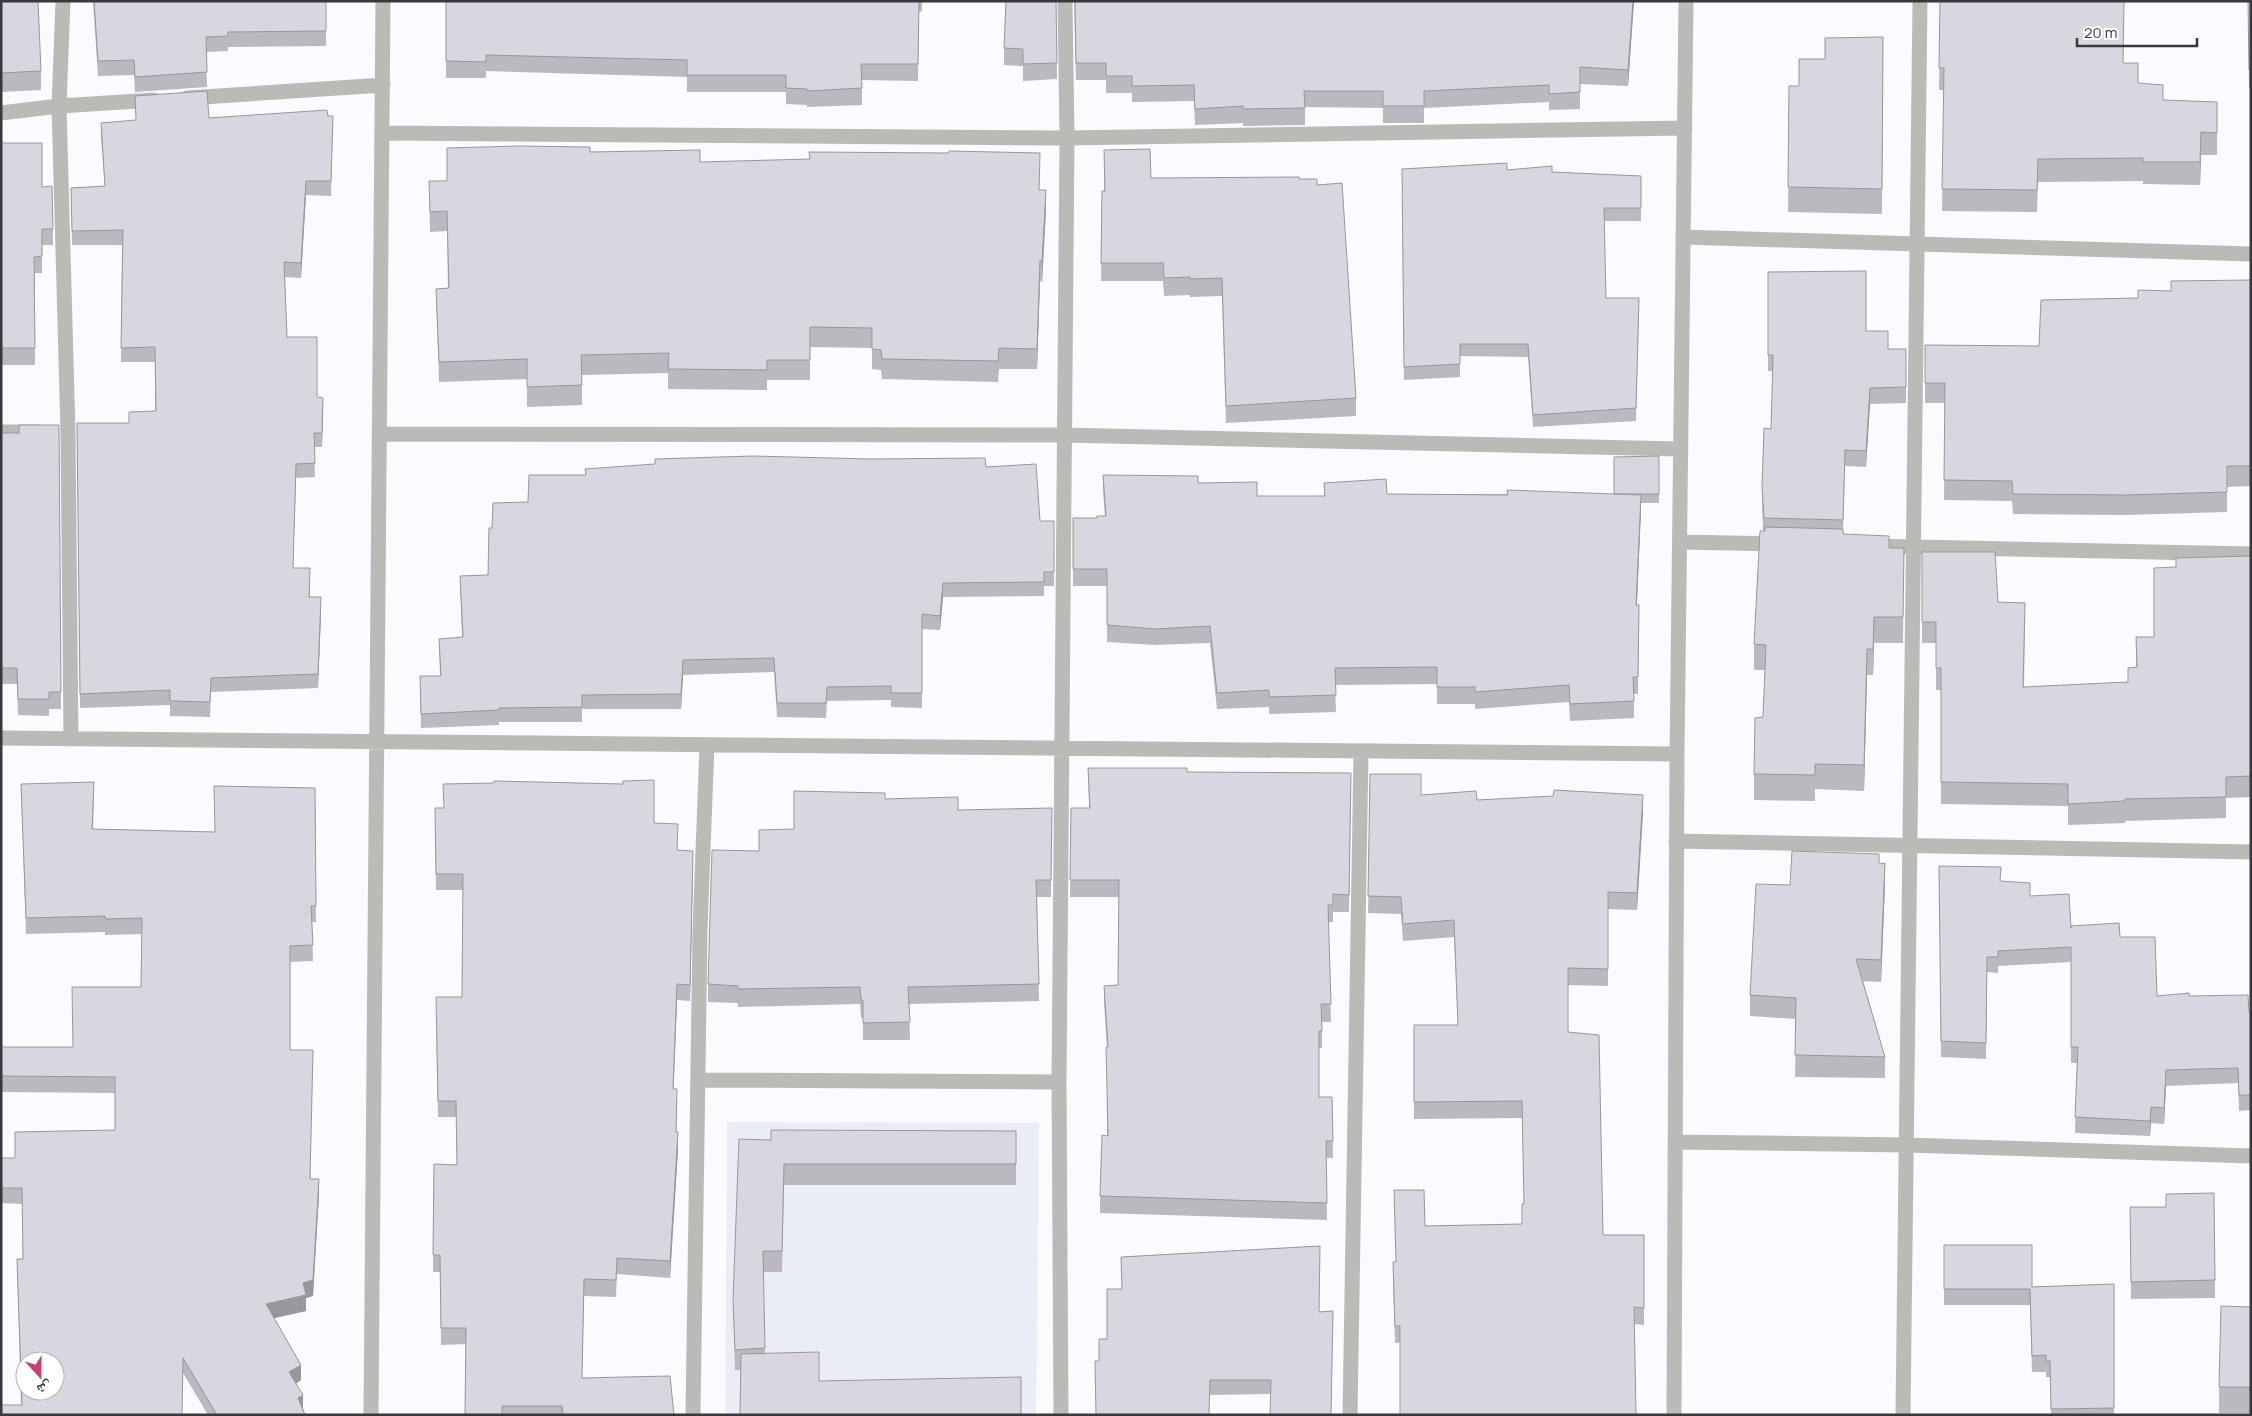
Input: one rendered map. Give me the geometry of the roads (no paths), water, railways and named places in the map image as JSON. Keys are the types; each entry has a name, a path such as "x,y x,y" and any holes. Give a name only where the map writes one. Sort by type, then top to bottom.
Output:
{"street":[{"path":"62,1 59,106 68,432 71,739"},
{"path":"371,1415 384,1"},
{"path":"1061,1415 1059,1082 1067,138 1065,1"},
{"path":"1674,1415 1676,841 1686,1"},
{"path":"1903,1415 1920,1"},
{"path":"1,113 59,106 383,85"},
{"path":"382,132 1067,138 1685,128"},
{"path":"1683,237 2251,254"},
{"path":"1,432 68,432"},
{"path":"380,434 1063,435 1680,449"},
{"path":"1680,542 1796,544"},
{"path":"1855,546 2251,554"},
{"path":"1,738 1677,754"},
{"path":"693,1415 698,1080 707,745"},
{"path":"1350,1415 1361,752"},
{"path":"1676,841 2251,852"},
{"path":"698,1080 1059,1082"},
{"path":"1675,1142 1906,1145 2251,1156"}]}
